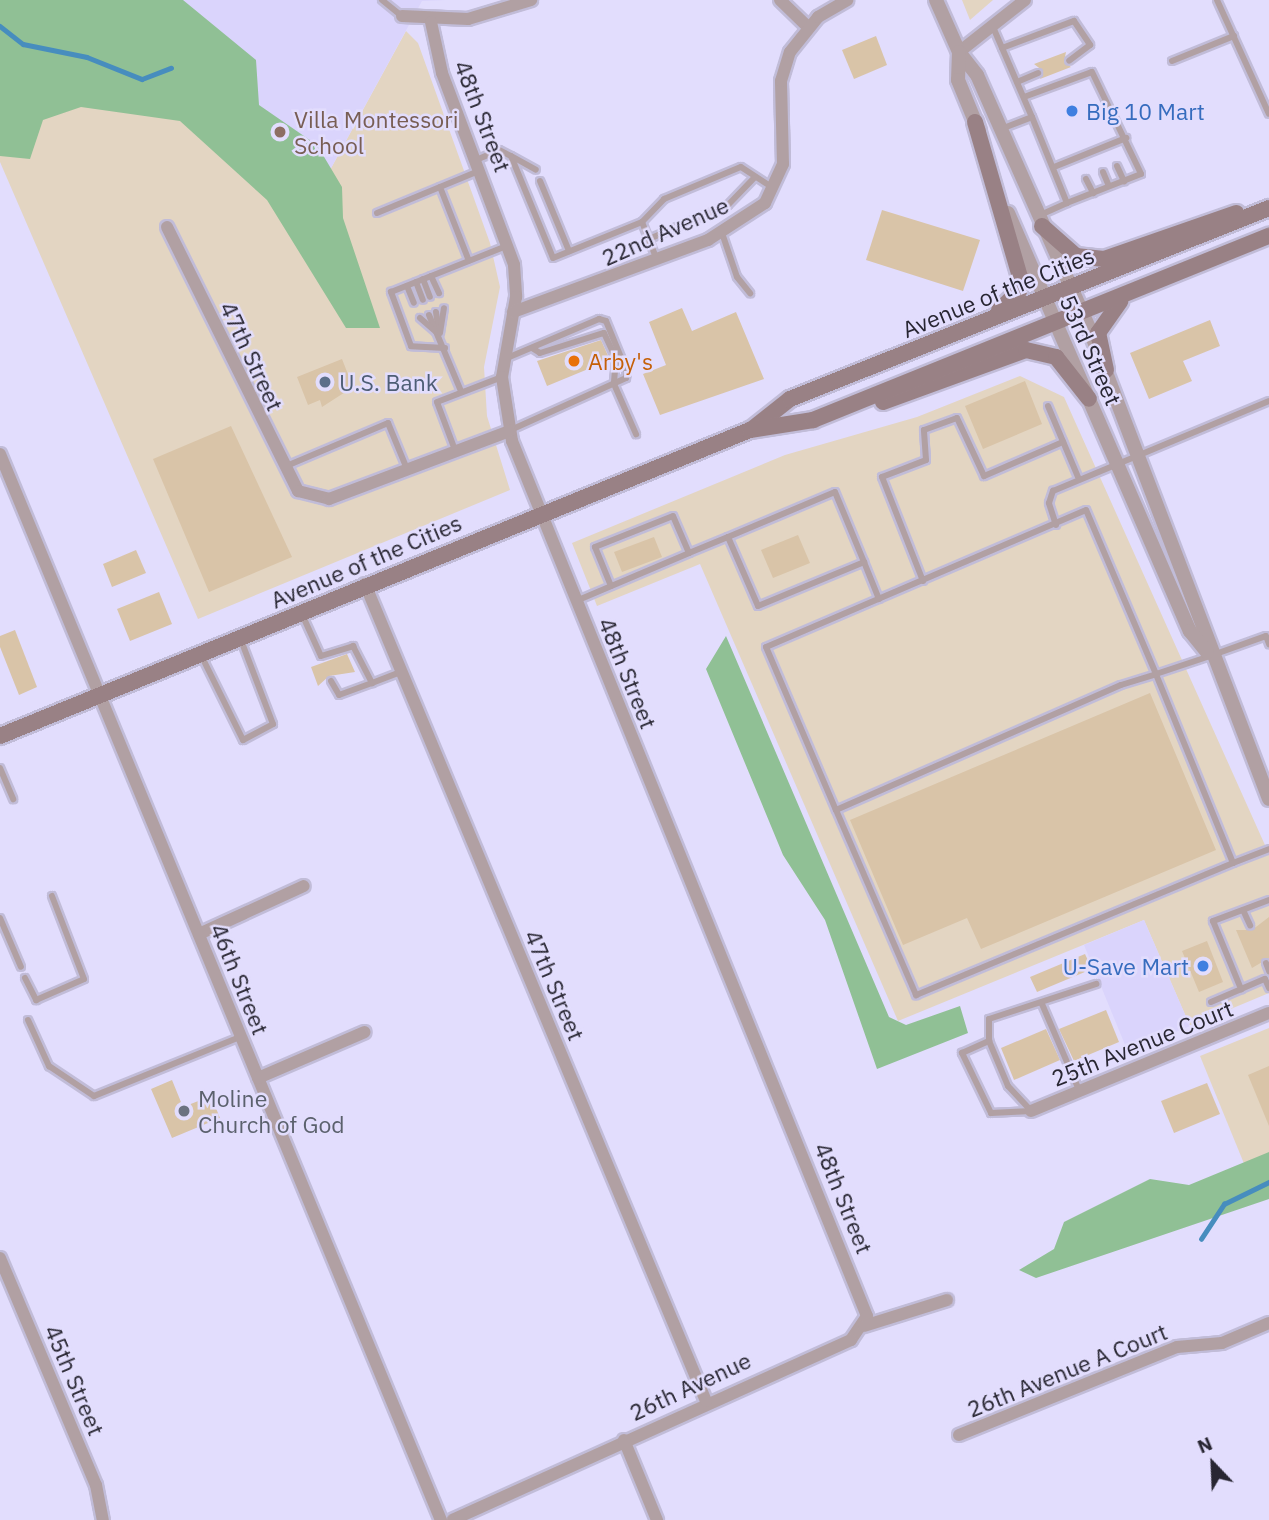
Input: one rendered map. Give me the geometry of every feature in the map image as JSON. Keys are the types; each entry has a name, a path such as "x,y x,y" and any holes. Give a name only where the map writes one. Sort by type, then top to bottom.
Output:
{"main road":[{"path":"975,122 1020,276 1008,304 979,324"},
{"path":"1040,221 1076,256 1104,259 1212,218 1269,207"},
{"name":"Avenue of the Cities","path":"751,430 790,399 1269,207"},
{"name":"Avenue of the Cities","path":"0,736 365,584 751,430 813,420 1269,236"},
{"path":"1106,370 1099,326 1111,307 1138,289"},
{"path":"813,420 910,395 1026,350 1056,357 1089,399"}],"street":[{"path":"402,16 431,22 468,19 531,0"},
{"path":"780,0 808,27"},
{"name":"22nd Avenue","path":"513,312 657,260 722,233 765,203 774,188 784,148 781,81 790,52 808,27 848,0"},
{"name":"53rd Street","path":"936,0 958,52 977,75 1069,288 1082,312 1106,370 1210,656 1266,784 1269,799"},
{"path":"958,52 1025,0"},
{"name":"48th Street","path":"431,22 442,73 509,244 513,312 502,377 510,431 576,601 864,1305 864,1326"},
{"name":"53rd Street","path":"958,52 958,80 1043,298 1190,631 1210,656"},
{"name":"47th Street","path":"167,227 282,468 308,495 328,499 407,469"},
{"path":"407,469 510,431"},
{"name":"46th Street","path":"0,454 3,470 199,934 440,1520"},
{"name":"47th Street","path":"365,584 706,1401"},
{"path":"199,934 304,886"},
{"name":"25th Avenue Court","path":"1031,1111 1269,1013"},
{"path":"258,1078 365,1032"},
{"name":"45th Street","path":"0,1258 96,1485 103,1520"},
{"name":"26th Avenue","path":"453,1520 706,1401 850,1340 864,1326 947,1300"},
{"name":"26th Avenue A Court","path":"959,1435 1177,1347 1222,1343 1269,1323"},
{"path":"624,1440 657,1520"}],"lane":[{"path":"382,0 402,16"},
{"path":"1217,0 1269,114"},
{"path":"1003,48 1074,21 1090,45 1069,61"},
{"path":"993,27 1067,203"},
{"path":"1172,61 1234,36"},
{"path":"1024,97 1092,72 1141,174 1067,203 1040,221"},
{"path":"1017,82 1038,74"},
{"path":"1001,129 1032,117"},
{"path":"1054,167 1095,155 1126,138"},
{"path":"377,213 440,187 499,150 536,170"},
{"path":"511,156 553,258 653,217 664,199 741,167 774,188"},
{"path":"1117,166 1124,181"},
{"path":"1103,172 1109,186"},
{"path":"649,239 728,205 755,177"},
{"path":"1086,179 1093,193"},
{"path":"540,181 569,251"},
{"path":"440,187 468,261"},
{"path":"642,222 657,260"},
{"path":"722,233 737,277 750,293"},
{"path":"445,348 411,346 391,292 509,244"},
{"path":"431,276 439,293"},
{"path":"423,279 430,297"},
{"path":"416,282 423,300"},
{"path":"407,286 414,303"},
{"path":"440,335 444,308"},
{"path":"432,313 461,391"},
{"path":"420,318 440,335"},
{"path":"504,359 606,321 626,372 614,384 510,431"},
{"path":"532,348 540,353 604,333 616,359 614,384 636,434"},
{"path":"455,450 437,401 502,377"},
{"path":"1056,525 1049,503 1054,491 1079,477 1269,401"},
{"path":"1048,406 1079,477"},
{"path":"923,580 883,477 926,460 924,430 957,418 984,476 1063,442"},
{"path":"282,468 387,423 407,469"},
{"path":"576,601 835,492 878,599"},
{"path":"1233,863 1086,510 766,647 916,995 1269,849"},
{"path":"611,586 595,547 673,516 689,554"},
{"path":"728,537 758,606 864,562"},
{"path":"301,612 322,659 353,646 372,683"},
{"path":"836,810 1156,674 1266,636 1269,644"},
{"path":"201,654 239,740 269,730 272,715 240,638"},
{"path":"331,681 339,695 401,672"},
{"path":"0,768 2,780 13,799"},
{"path":"25,978 36,1000 83,979 52,896"},
{"path":"1241,989 1213,921 1269,900"},
{"path":"1243,910 1250,925"},
{"path":"0,918 21,967"},
{"path":"1266,963 1269,971"},
{"path":"1211,1002 1267,978 1269,988"},
{"path":"1031,1111 1008,1086 989,1041 989,1019 1042,1004 1096,984"},
{"path":"1042,1004 1080,1092"},
{"path":"28,1020 49,1066 94,1096 240,1037"},
{"path":"989,1041 962,1053 991,1113 1031,1111"}],"shaded area":[{"name":"Villa Montessori School","path":"14,0 446,0 422,1 306,214 112,49"},
{"path":"962,0 993,0 970,20"},
{"path":"406,31 418,43 490,243 500,287 484,367 487,416 510,490 198,619 0,162 0,97 112,49 306,214"},
{"path":"1020,376 1064,397 1269,854 1269,993 1190,1026 1144,920 898,1021 700,564 597,606 572,543 785,455 917,417"},
{"path":"1144,920 1190,1026 1128,1052 1084,945"},
{"path":"1269,1028 1269,1156 1245,1166 1200,1056"}],"green space":[{"path":"0,0 183,0 256,60 259,105 317,145 342,187 343,218 380,328 346,328 267,200 180,121 81,107 43,120 30,159 0,156"},
{"path":"726,636 889,1017 906,1025 960,1006 968,1033 877,1069 825,920 783,855 706,669"},
{"path":"1269,1152 1269,1199 1036,1278 1019,1270 1054,1249 1064,1222 1150,1179 1189,1185"}],"building":[{"path":"876,36 887,65 854,79 842,50"},
{"path":"1066,52 1064,62 1071,67 1040,79 1043,71 1034,64"},
{"path":"882,210 980,240 963,291 866,260"},
{"path":"682,308 692,331 736,312 764,379 660,415 643,374 666,365 649,322"},
{"path":"1210,320 1220,346 1183,361 1192,381 1149,399 1130,353"},
{"name":"Arby's","path":"601,340 610,360 547,386 537,361"},
{"name":"U.S. Bank","path":"342,359 353,387 322,407 320,400 308,405 297,377"},
{"path":"1025,381 1042,424 983,449 965,406"},
{"path":"231,426 292,557 209,592 153,459"},
{"path":"798,535 810,563 773,578 761,550"},
{"path":"654,537 662,557 622,572 614,552"},
{"path":"136,550 146,573 112,587 103,564"},
{"path":"159,592 172,624 130,641 117,609"},
{"path":"15,630 37,687 19,695 0,647 0,636"},
{"path":"347,654 355,672 329,676 318,686 311,667"},
{"path":"1150,693 1216,850 981,949 967,918 903,945 850,820"},
{"path":"1269,917 1269,958 1252,968 1236,930 1252,930"},
{"name":"U-Save Mart","path":"1207,941 1223,982 1199,992 1182,951"},
{"path":"1085,954 1092,969 1037,992 1030,977"},
{"path":"1106,1010 1119,1042 1074,1061 1059,1029"},
{"path":"1046,1029 1060,1060 1014,1080 1001,1048"},
{"path":"1269,1066 1269,1126 1248,1075"},
{"path":"172,1080 183,1107 211,1096 220,1118 172,1138 151,1089"},
{"path":"1207,1083 1220,1114 1174,1133 1161,1101"}],"waterway":[{"path":"0,26 23,44 87,57 142,79 171,68"},
{"path":"1201,1239 1224,1204 1269,1182"}],"place":[{"name":"Big 10 Mart","path":"1072,111"},
{"name":"Villa Montessori School","path":"280,132"},
{"name":"Arby's","path":"574,361"},
{"name":"U.S. Bank","path":"325,382"},
{"name":"U-Save Mart","path":"1203,966"},
{"name":"Moline Church of God","path":"184,1111"}]}
